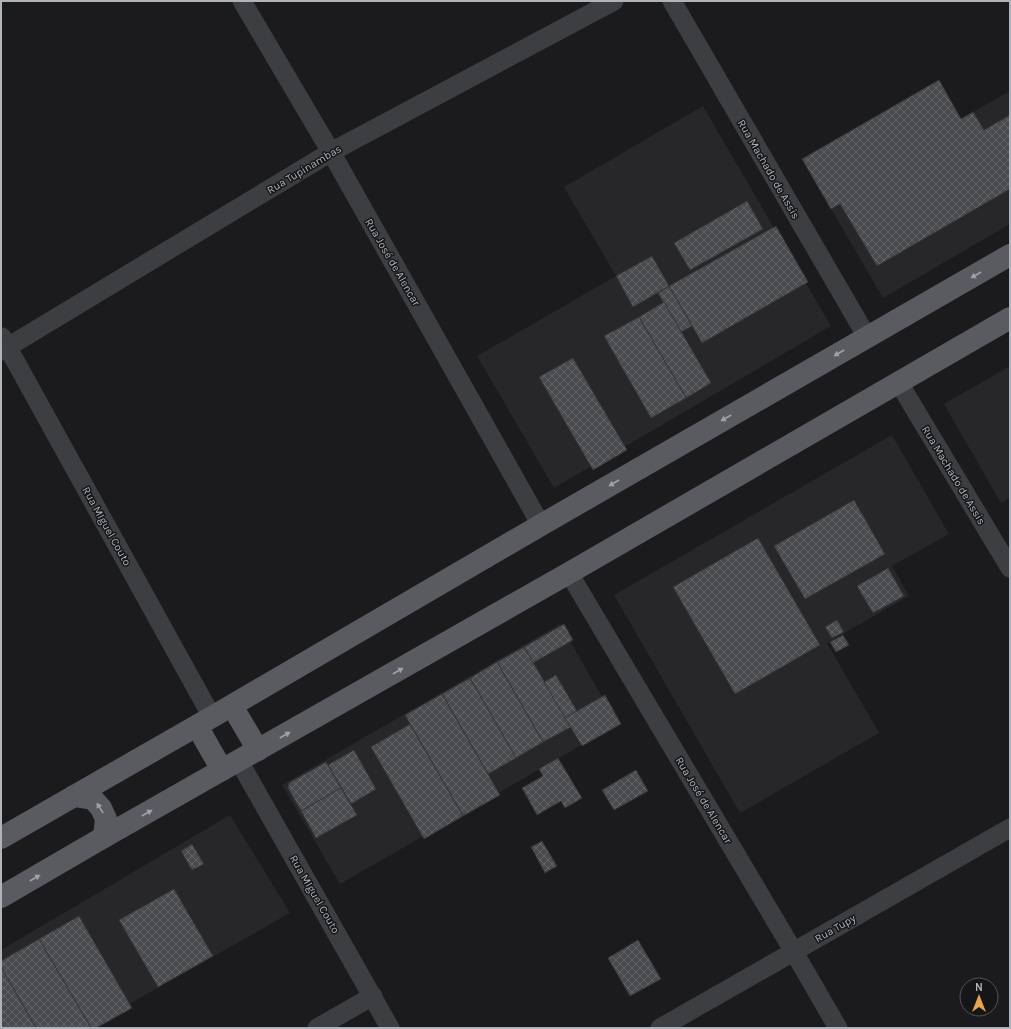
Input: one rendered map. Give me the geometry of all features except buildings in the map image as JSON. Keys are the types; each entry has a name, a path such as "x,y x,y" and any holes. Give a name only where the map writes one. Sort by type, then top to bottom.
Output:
{"main road":[{"path":"1,838 232,706 541,525 1010,255"},
{"path":"1,897 569,573 1010,318"},
{"path":"232,706 258,750"},
{"path":"204,722 230,766"},
{"path":"74,796 93,799 101,808 106,819 104,837"}],"street":[{"name":"Rua José de Alencar","path":"242,1 330,152 541,525"},
{"name":"Rua Tupinambas","path":"3,344 330,152 614,1"},
{"name":"Rua Machado de Assis","path":"672,1 867,337"},
{"name":"Rua MIguel Couto","path":"3,344 204,722"},
{"name":"Rua Machado de Assis","path":"899,383 1010,568"},
{"name":"Rua José de Alencar","path":"569,573 838,1028"},
{"name":"Rua MIguel Couto","path":"230,766 373,996 390,1028"},
{"name":"Rua Tupy","path":"660,1028 1010,828"},
{"path":"316,1028 373,996"}],"shaded area":[{"path":"939,80 961,119 1010,91 1010,224 883,298 802,159"},
{"path":"703,106 831,326 554,488 477,356 616,276 564,187"},
{"path":"1010,366 1010,498 1001,503 944,404"},
{"path":"892,435 949,534 892,566 909,596 827,643 879,733 740,813 614,595"},
{"path":"560,624 618,724 340,884 282,785"},
{"path":"230,815 290,913 87,1028 1,1028 1,950"}]}
